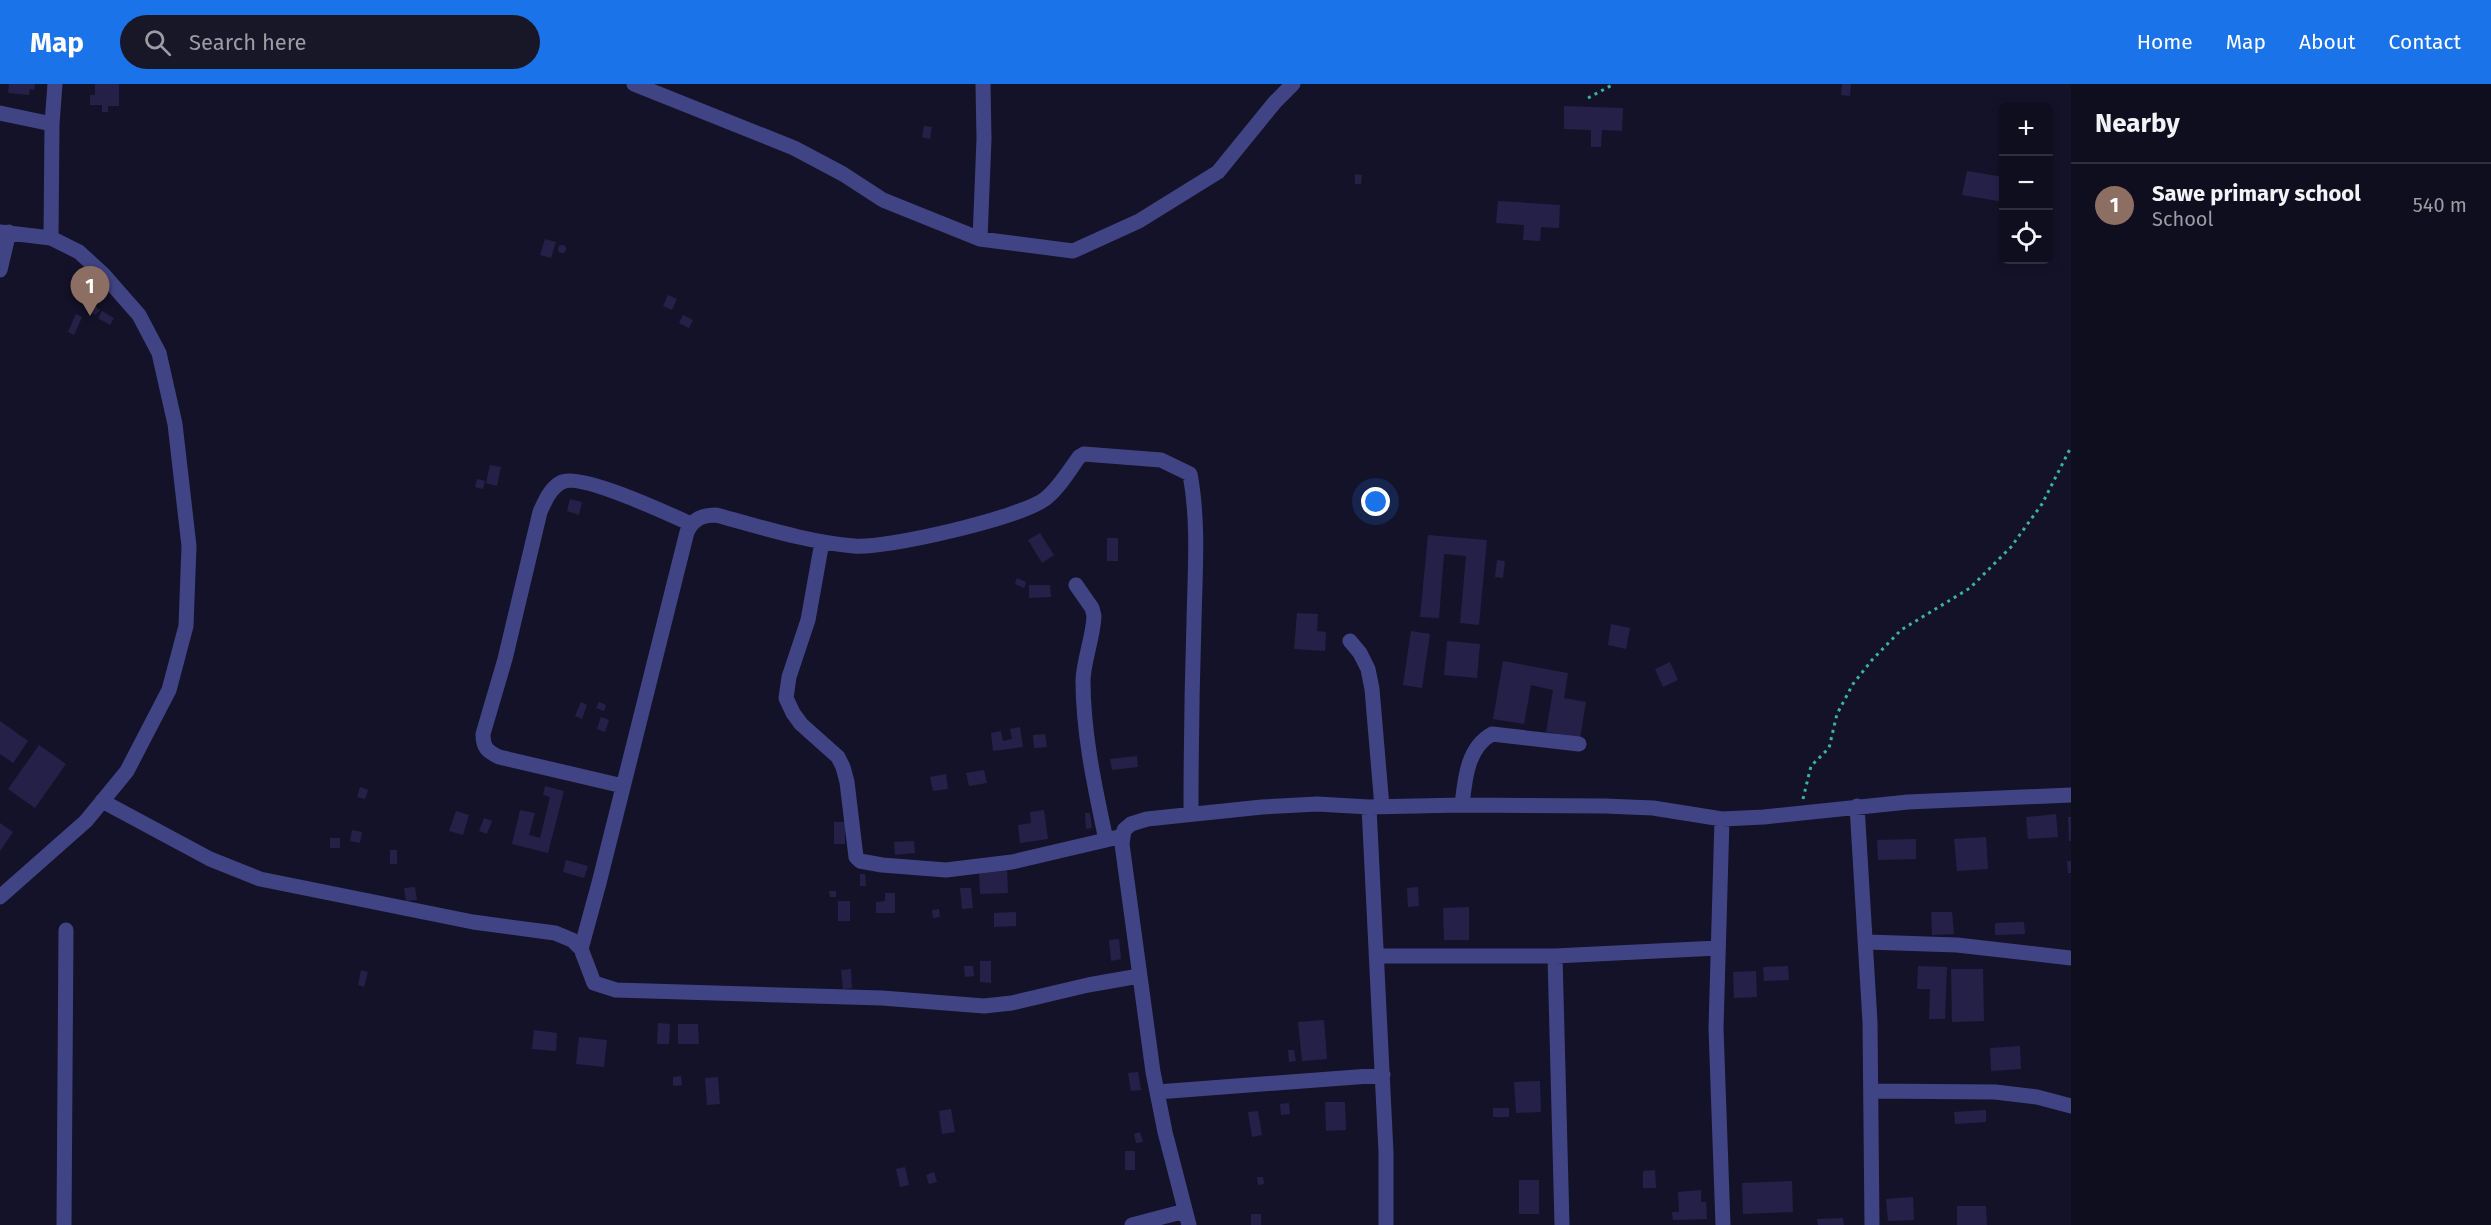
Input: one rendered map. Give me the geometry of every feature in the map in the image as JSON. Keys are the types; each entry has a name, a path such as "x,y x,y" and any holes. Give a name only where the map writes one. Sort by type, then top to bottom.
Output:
{"street":[{"path":"51,238 52,124 55,84"},
{"path":"634,84 794,148 843,174 883,200 980,239 1073,251 1139,221 1218,172 1275,102 1293,84"},
{"path":"980,239 984,139 983,84"},
{"path":"0,114 52,124"},
{"path":"0,270 4,232 51,238 79,252 103,274 139,315 159,353 175,424 189,546 186,626 169,690 127,771 86,821 0,897"},
{"path":"581,949 684,540 691,524 699,518 716,515 822,542 869,547 953,530 1023,512 1044,500 1057,488 1079,457 1084,454 1161,460 1190,474 1196,542 1191,814"},
{"path":"623,786 499,757 487,751 483,743 483,734 507,650 540,512 550,492 562,482 573,480 617,493 691,524"},
{"path":"822,542 808,620 789,677 786,698 801,724 838,758 843,767 847,782 856,857 868,863 936,871 1012,862 1123,836"},
{"path":"1077,585 1092,608 1094,616 1083,676 1084,699 1091,763 1106,840"},
{"path":"1350,641 1360,653 1368,669 1372,689 1378,956 1386,1152 1386,1225"},
{"path":"1462,805 1469,761 1484,738 1492,734 1579,744"},
{"path":"1132,1225 1187,1218 1157,1092 1124,874 1123,836 1124,830 1131,824 1147,819 1191,814 1317,804 1376,807 1462,805 1653,808 1722,819 1857,806 2071,795"},
{"path":"102,801 210,859 260,879 473,922 555,933 572,940 581,949 594,983 603,988 629,992 812,995 984,1006 1012,1003 1088,985 1139,976"},
{"path":"1857,806 1867,942 1872,1091 1872,1225"},
{"path":"1722,819 1716,1028 1723,1225"},
{"path":"64,1225 66,930"},
{"path":"1867,942 1957,945 2071,958"},
{"path":"1378,956 1555,956 1718,948"},
{"path":"1555,956 1562,1225"},
{"path":"1157,1092 1383,1075"},
{"path":"1872,1091 1995,1092 2037,1097 2071,1106"}],"path":[{"path":"1588,98 1614,84"},
{"path":"1799,813 1811,766 1829,748 1837,714 1853,684 1901,630 1970,588 2011,547 2042,504 2071,447"}],"building":[{"path":"9,84 35,84 34,90 30,89 29,95 8,93"},
{"path":"95,84 119,84 119,106 108,106 108,112 102,112 102,105 90,105 90,95 95,95"},
{"path":"1842,84 1851,84 1850,96 1841,95"},
{"path":"1564,106 1623,108 1622,131 1602,130 1601,147 1591,147 1591,130 1564,129"},
{"path":"924,126 932,127 930,139 922,137"},
{"path":"1967,171 1999,176 1999,201 1962,195"},
{"path":"1355,174 1362,175 1361,184 1355,184"},
{"path":"1498,201 1560,205 1559,228 1541,227 1540,241 1523,240 1524,225 1496,223"},
{"path":"545,239 556,242 551,258 540,255"},
{"path":"562,245 566,249 562,253 558,249"},
{"path":"668,295 677,299 672,310 663,306"},
{"path":"92,304 100,310 95,315 88,309"},
{"path":"102,311 114,318 110,325 98,318"},
{"path":"76,314 82,317 74,335 68,332"},
{"path":"683,315 693,320 689,328 679,323"},
{"path":"490,465 501,467 497,486 486,483"},
{"path":"477,479 485,481 483,489 475,487"},
{"path":"570,499 582,502 579,515 567,511"},
{"path":"1040,533 1054,555 1042,563 1028,540"},
{"path":"1428,535 1487,540 1479,625 1460,623 1466,556 1444,554 1439,618 1420,617"},
{"path":"1107,538 1118,538 1118,561 1107,561"},
{"path":"1497,560 1505,561 1503,578 1495,577"},
{"path":"1017,578 1026,582 1024,588 1015,584"},
{"path":"1029,585 1050,585 1051,597 1029,598"},
{"path":"1297,613 1318,614 1317,631 1326,632 1325,651 1294,649"},
{"path":"1611,624 1630,628 1626,649 1608,645"},
{"path":"1411,631 1430,634 1422,688 1403,685"},
{"path":"1447,641 1480,644 1477,678 1444,675"},
{"path":"1503,661 1568,673 1564,698 1586,702 1580,738 1546,732 1553,690 1531,685 1524,724 1493,719"},
{"path":"1670,662 1678,680 1663,687 1655,669"},
{"path":"581,702 587,705 582,719 575,716"},
{"path":"599,702 606,705 604,711 596,708"},
{"path":"601,717 609,720 605,732 597,729"},
{"path":"0,721 28,741 13,763 0,754"},
{"path":"1020,727 1023,747 993,751 991,733 1001,731 1003,741 1012,739 1010,729"},
{"path":"1045,734 1047,747 1034,748 1033,735"},
{"path":"39,745 66,764 35,808 8,789"},
{"path":"1137,756 1138,767 1112,770 1110,759"},
{"path":"984,770 987,783 969,786 966,773"},
{"path":"946,774 948,789 933,791 930,777"},
{"path":"545,786 564,791 548,853 512,844 520,810 535,813 529,835 540,838 550,797 543,795"},
{"path":"360,787 368,790 365,799 357,797"},
{"path":"1044,810 1048,839 1020,843 1018,825 1031,823 1030,812"},
{"path":"456,811 469,815 463,835 449,831"},
{"path":"1085,813 1090,813 1092,828 1086,829"},
{"path":"2056,814 2058,837 2028,839 2026,817"},
{"path":"2068,817 2071,817 2071,841 2069,841"},
{"path":"484,818 492,821 487,834 479,831"},
{"path":"834,822 845,822 845,844 834,844"},
{"path":"0,823 13,832 0,851"},
{"path":"352,830 362,832 360,843 350,841"},
{"path":"1986,837 1988,869 1957,871 1954,839"},
{"path":"330,838 340,838 340,848 330,848"},
{"path":"1916,839 1916,859 1878,860 1877,840"},
{"path":"914,841 915,853 895,855 894,842"},
{"path":"390,850 397,850 397,864 390,864"},
{"path":"566,860 588,866 584,878 563,872"},
{"path":"2067,861 2071,861 2071,873 2068,873"},
{"path":"1007,868 1008,893 980,894 979,869"},
{"path":"860,874 865,874 866,886 860,886"},
{"path":"415,887 417,900 406,901 404,888"},
{"path":"1418,887 1419,906 1408,907 1407,888"},
{"path":"960,888 971,888 973,908 962,909"},
{"path":"829,891 836,891 836,897 830,897"},
{"path":"885,893 895,893 895,913 876,913 876,902 885,901"},
{"path":"838,901 850,901 850,921 838,921"},
{"path":"1469,907 1469,940 1444,940 1443,908"},
{"path":"939,909 940,917 933,918 932,910"},
{"path":"1016,912 1016,926 994,927 994,913"},
{"path":"1931,912 1952,912 1954,934 1932,935"},
{"path":"2024,922 2025,934 1995,935 1995,923"},
{"path":"1119,939 1121,959 1111,961 1109,940"},
{"path":"980,961 991,961 991,983 980,982"},
{"path":"964,966 973,966 974,976 965,977"},
{"path":"1788,966 1789,980 1764,981 1763,967"},
{"path":"1918,966 1947,967 1945,1019 1929,1019 1930,989 1917,989"},
{"path":"851,969 852,988 843,989 841,970"},
{"path":"1951,969 1983,969 1984,1021 1952,1022"},
{"path":"361,970 368,972 364,987 358,985"},
{"path":"1756,971 1757,997 1734,998 1733,972"},
{"path":"1324,1020 1327,1059 1302,1061 1298,1022"},
{"path":"658,1023 670,1024 669,1044 657,1044"},
{"path":"678,1024 698,1024 699,1044 678,1044"},
{"path":"534,1030 557,1033 556,1051 532,1049"},
{"path":"579,1037 607,1040 604,1067 576,1064"},
{"path":"2020,1046 2021,1069 1991,1071 1990,1048"},
{"path":"1288,1050 1294,1050 1296,1061 1289,1062"},
{"path":"1138,1072 1141,1090 1131,1091 1128,1073"},
{"path":"681,1076 682,1085 673,1086 673,1077"},
{"path":"718,1077 720,1104 707,1105 705,1078"},
{"path":"1540,1081 1541,1112 1516,1113 1514,1082"},
{"path":"1325,1102 1345,1102 1346,1130 1326,1131"},
{"path":"1289,1103 1290,1114 1281,1115 1280,1104"},
{"path":"1493,1108 1509,1108 1509,1117 1493,1117"},
{"path":"951,1109 955,1132 942,1134 939,1111"},
{"path":"1986,1110 1986,1122 1955,1124 1954,1112"},
{"path":"1258,1111 1262,1135 1252,1137 1248,1112"},
{"path":"1140,1132 1143,1142 1136,1143 1134,1134"},
{"path":"1125,1151 1135,1151 1135,1170 1125,1170"},
{"path":"905,1167 909,1185 900,1187 896,1169"},
{"path":"1655,1170 1656,1188 1643,1188 1643,1171"},
{"path":"934,1172 937,1182 929,1184 926,1175"},
{"path":"1257,1177 1263,1177 1264,1184 1258,1185"},
{"path":"1519,1180 1539,1180 1539,1214 1519,1214"},
{"path":"1792,1181 1793,1212 1743,1214 1742,1183"},
{"path":"1701,1190 1701,1202 1706,1202 1707,1219 1673,1220 1672,1212 1679,1212 1678,1192"},
{"path":"1913,1197 1914,1220 1888,1221 1886,1199"},
{"path":"1957,1206 1986,1206 1987,1225 1957,1225"},
{"path":"1251,1214 1261,1214 1261,1225 1251,1225"},
{"path":"1843,1218 1844,1225 1818,1225 1817,1219"}],"place":[{"name":"Sawe primary school","path":"90,316"}]}
